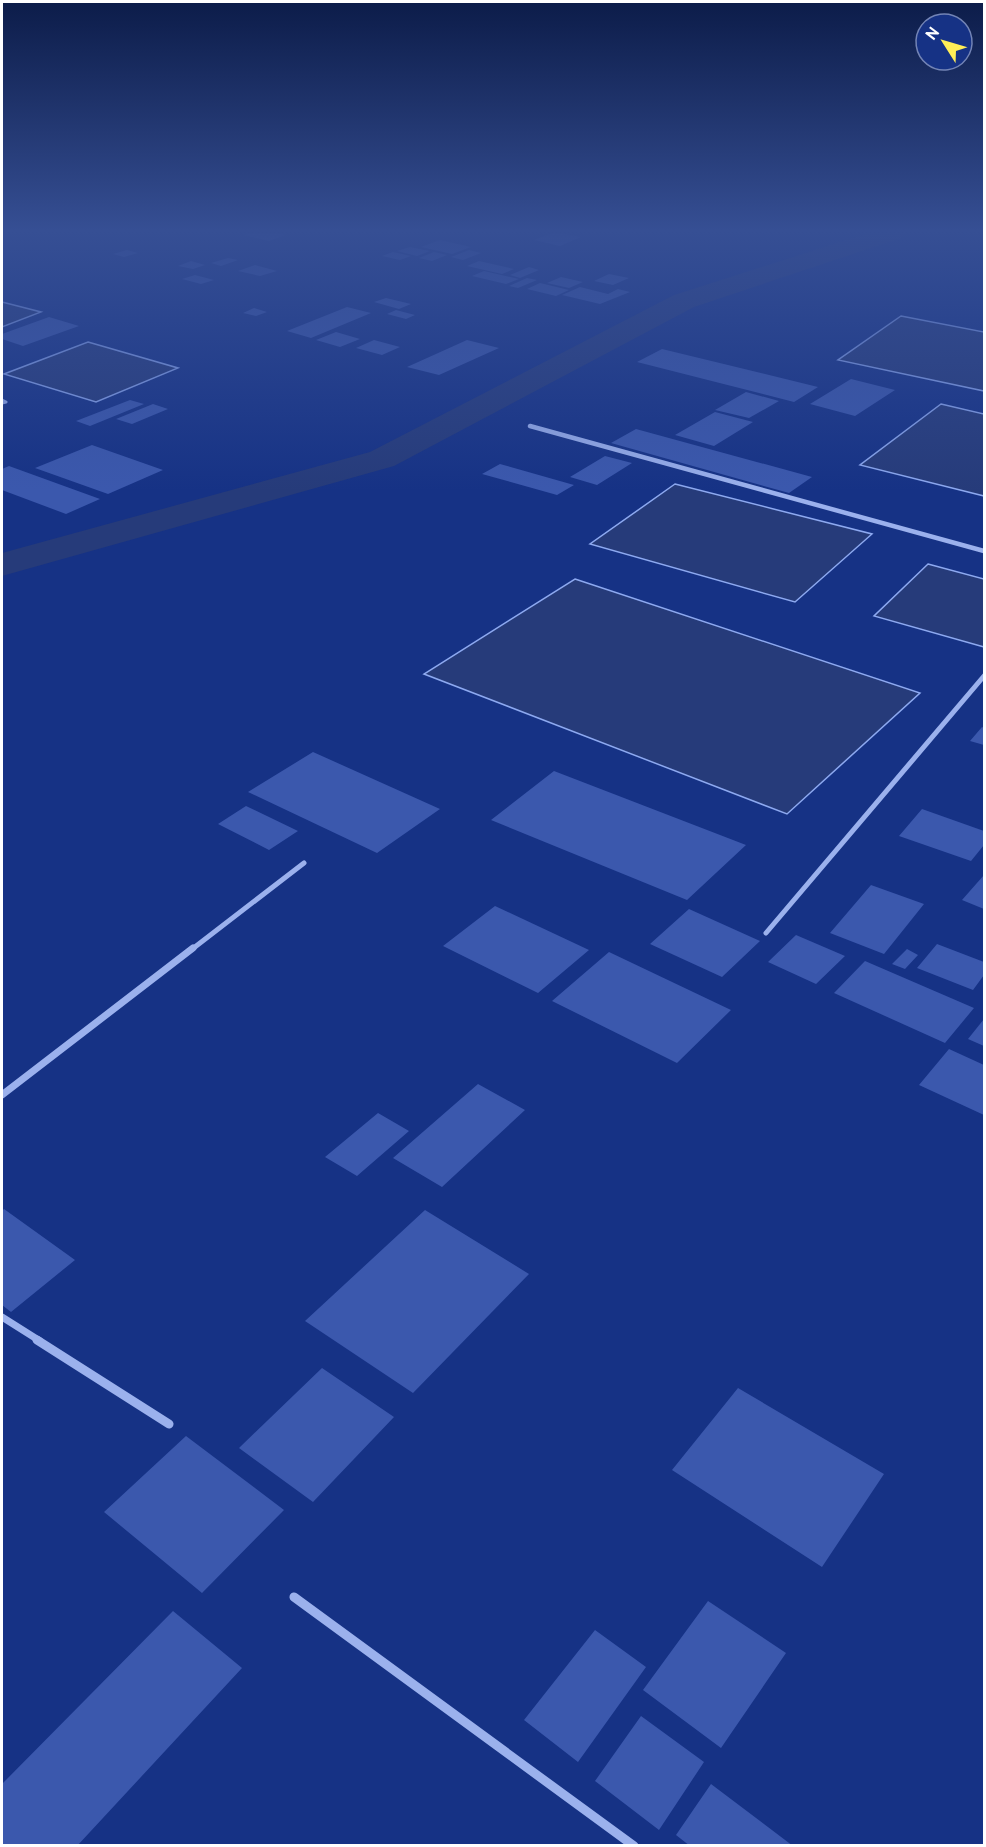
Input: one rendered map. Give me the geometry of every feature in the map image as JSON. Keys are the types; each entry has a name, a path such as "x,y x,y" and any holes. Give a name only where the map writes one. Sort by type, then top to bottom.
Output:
{"street":[{"path":"530,426 984,551"},
{"path":"766,933 984,676"},
{"path":"2,1095 304,863"},
{"path":"2,1317 169,1424"},
{"path":"294,1597 634,1845"}],"water":[{"path":"2,319 22,319 2,327"},
{"path":"896,319 918,319 984,332 984,391 838,360"},
{"path":"88,342 178,368 96,402 4,374"},
{"path":"941,404 984,414 984,496 860,465"},
{"path":"675,484 872,534 795,602 590,544"},
{"path":"928,564 984,579 984,647 874,616"},
{"path":"575,579 920,693 787,814 424,674"}],"building":[{"path":"43,319 56,319 79,326 23,346 2,339 2,334"},
{"path":"317,319 356,319 311,338 287,331"},
{"path":"336,332 360,339 340,347 316,340"},
{"path":"374,340 400,347 382,355 356,348"},
{"path":"467,340 499,348 439,375 407,367"},
{"path":"662,349 818,387 794,402 637,362"},
{"path":"851,379 895,390 855,416 810,404"},
{"path":"746,392 779,401 749,418 715,410"},
{"path":"130,400 144,404 90,426 76,421"},
{"path":"153,404 168,409 132,424 116,419"},
{"path":"715,412 753,422 714,446 675,435"},
{"path":"636,429 812,477 789,493 611,443"},
{"path":"92,445 163,470 108,494 35,468"},
{"path":"605,456 632,463 597,485 570,477"},
{"path":"500,464 574,485 557,495 482,474"},
{"path":"9,466 100,499 66,514 2,490 2,469"},
{"path":"982,727 984,728 984,745 970,741"},
{"path":"313,752 440,809 377,853 248,792"},
{"path":"554,771 746,845 687,900 491,820"},
{"path":"246,806 298,831 269,850 218,824"},
{"path":"922,809 984,831 984,845 971,861 899,836"},
{"path":"984,875 984,909 962,900"},
{"path":"871,885 924,904 884,954 830,933"},
{"path":"495,906 589,950 538,993 443,946"},
{"path":"689,909 760,941 722,977 650,944"},
{"path":"796,935 845,956 816,984 768,962"},
{"path":"937,944 984,962 984,975 973,990 917,968"},
{"path":"907,949 918,955 905,969 892,964"},
{"path":"609,952 731,1010 677,1063 552,1001"},
{"path":"865,961 974,1008 945,1043 834,993"},
{"path":"984,1019 984,1046 968,1039"},
{"path":"949,1049 984,1065 984,1115 919,1085"},
{"path":"478,1084 525,1110 442,1187 393,1158"},
{"path":"378,1113 409,1131 357,1176 325,1157"},
{"path":"4,1209 75,1260 11,1312 2,1305 2,1211"},
{"path":"425,1210 529,1274 413,1393 305,1321"},
{"path":"322,1368 394,1417 313,1502 239,1448"},
{"path":"738,1388 884,1474 822,1567 672,1470"},
{"path":"186,1436 284,1510 202,1593 104,1512"},
{"path":"708,1601 786,1653 721,1748 643,1690"},
{"path":"173,1611 242,1668 77,1846 2,1846 2,1784"},
{"path":"595,1630 646,1667 578,1762 524,1720"},
{"path":"641,1716 704,1762 659,1830 595,1781"},
{"path":"711,1784 793,1846 690,1846 676,1835"}],"waterway":[{"path":"2,565 382,459 649,319"}]}
